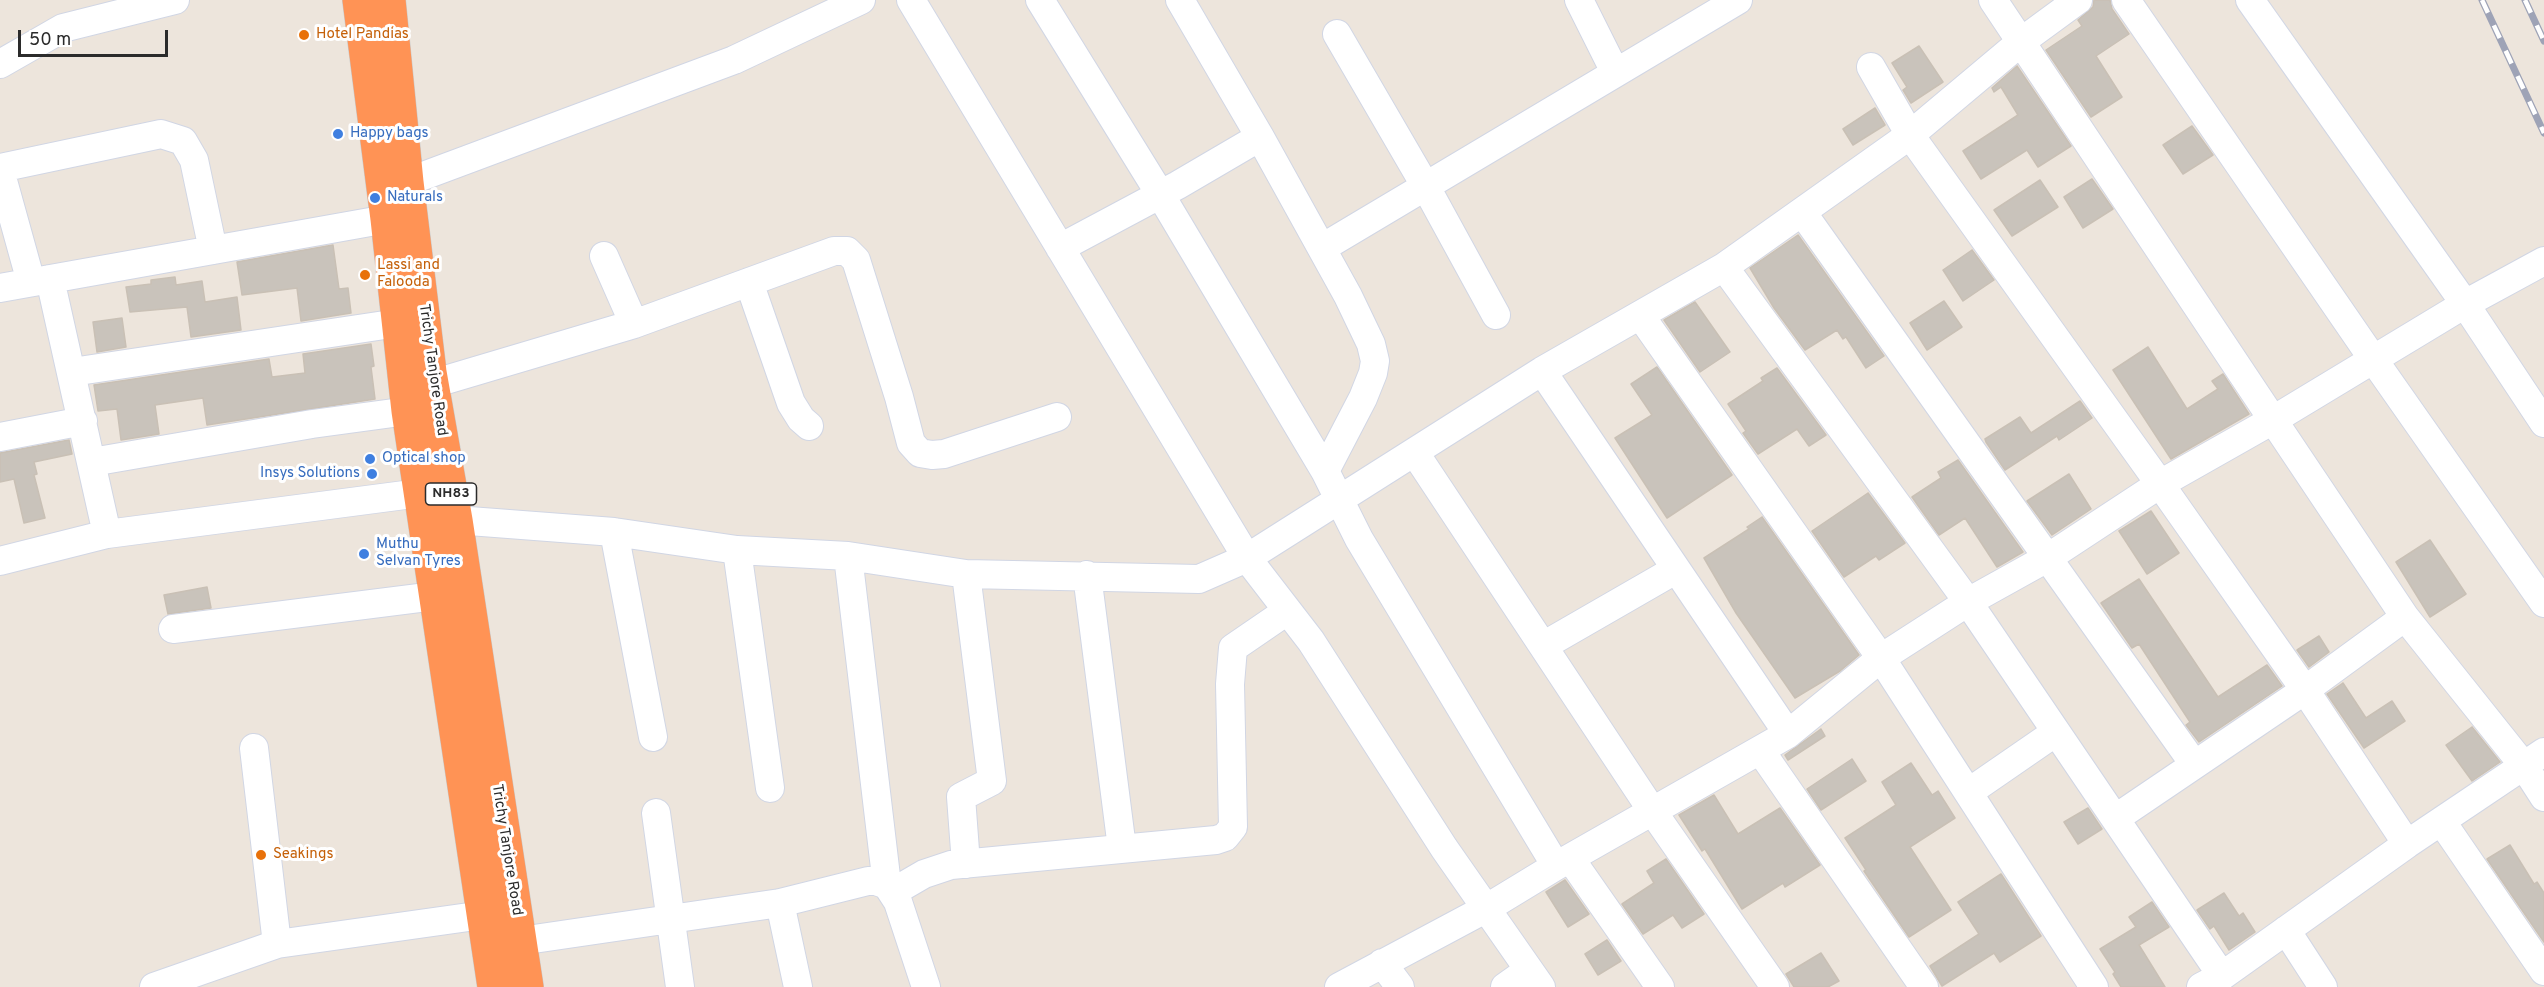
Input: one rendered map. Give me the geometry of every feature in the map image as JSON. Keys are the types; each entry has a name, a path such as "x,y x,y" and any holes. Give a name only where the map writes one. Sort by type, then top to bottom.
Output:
{"highway":[{"name":"Trichy Tanjore Road","path":"359,0 387,219 408,411 494,987"},
{"name":"Trichy Tanjore Road","path":"389,0 407,182 432,384 456,520 527,987"}],"street":[{"path":"0,64 63,28 175,0"},
{"path":"407,182 734,60 861,0"},
{"path":"911,0 1247,558 1311,641 1444,848 1535,978 1505,987"},
{"path":"1040,0 1160,194 1325,471 1365,549 1563,862 1660,987"},
{"path":"1180,0 1322,248 1371,344 1375,361 1363,398 1325,471"},
{"path":"1579,0 1615,72"},
{"path":"1322,248 1738,0"},
{"path":"1993,0 2405,617 2534,759 2544,797"},
{"path":"456,520 614,532 737,550 848,556 966,574 1199,579 1247,558 1542,371 1724,267 1910,135 2022,41 2078,0"},
{"path":"2126,0 2544,603"},
{"path":"2250,0 2465,304 2544,423"},
{"path":"1337,34 1426,187 1496,315"},
{"path":"1871,67 1910,135 2305,690 2407,844"},
{"path":"107,534 72,372 0,169 161,134 183,141 194,160 213,250"},
{"path":"1060,248 1260,137"},
{"path":"1802,212 2194,764"},
{"path":"0,288 387,219"},
{"path":"432,384 634,324 834,251 847,251 856,260 911,443 920,453 932,456 944,454 1057,417"},
{"path":"604,256 634,324"},
{"path":"1361,975 1488,908 1563,862 1788,734 1881,658 1968,602 2049,557 2160,484 2273,420 2465,304 2544,261"},
{"path":"1724,267 1968,602 2115,818 2208,984 2407,844 2534,759"},
{"path":"749,282 791,403 801,419 809,426"},
{"path":"1640,315 1881,658 2094,987"},
{"path":"72,372 398,323"},
{"path":"1542,371 1788,734"},
{"path":"92,462 312,424 408,411"},
{"path":"0,437 83,421"},
{"path":"1415,453 1653,812 1775,987"},
{"path":"0,561 107,534 420,493"},
{"path":"614,532 653,737"},
{"path":"737,550 770,788"},
{"path":"848,556 890,888 898,902 927,987"},
{"path":"1543,646 1675,570"},
{"path":"958,864 961,797 992,781 966,574"},
{"path":"1087,575 1122,848"},
{"path":"172,629 435,596"},
{"path":"520,941 780,903 868,881 890,888 924,874 958,864 1216,840 1230,833 1233,827 1230,684 1233,648 1290,615"},
{"path":"2115,818 2305,690 2405,617"},
{"path":"1969,792 2056,732"},
{"path":"254,747 278,944"},
{"path":"1760,750 1924,987"},
{"path":"656,813 680,987"},
{"path":"2442,822 2544,971"},
{"path":"780,903 798,987"},
{"path":"154,987 278,944 483,915"},
{"path":"2286,930 2323,987"},
{"path":"1361,975 1400,987"}],"building":[{"path":"2094,0 2110,0 2112,9 2129,34 2096,56 2122,97 2091,117 2046,50 2082,26 2078,20 2093,7"},
{"path":"1919,46 1943,82 1911,103 1903,90 1907,87 1892,63"},
{"path":"2017,66 2071,146 2038,167 2027,150 1981,179 1963,151 2018,115 2001,87 1994,92 1992,88"},
{"path":"1875,108 1885,125 1853,145 1843,129"},
{"path":"2192,126 2213,155 2183,174 2163,145"},
{"path":"2092,179 2113,209 2083,228 2064,197"},
{"path":"2040,180 2058,207 2012,236 1994,210"},
{"path":"1798,235 1884,356 1866,368 1846,337 1843,339 1837,330 1805,350 1774,308 1750,268"},
{"path":"333,245 339,289 348,288 351,313 301,321 297,288 242,295 237,262"},
{"path":"1972,250 1994,280 1963,301 1943,270"},
{"path":"175,277 176,285 202,281 205,302 237,297 241,330 191,337 187,307 130,312 126,287 151,284 151,280"},
{"path":"1944,301 1962,327 1927,350 1910,323"},
{"path":"1695,302 1730,352 1700,372 1664,320"},
{"path":"122,318 126,347 97,352 93,322"},
{"path":"371,344 375,399 207,425 203,398 155,405 159,434 121,440 117,409 98,411 94,385 269,359 272,377 305,373 303,354"},
{"path":"2148,347 2187,409 2218,389 2212,381 2223,374 2249,414 2171,459 2113,370"},
{"path":"1657,367 1732,475 1667,518 1615,438 1652,415 1631,384"},
{"path":"1777,368 1826,435 1809,446 1797,429 1758,454 1743,433 1746,431 1728,404 1763,381 1761,378"},
{"path":"2080,401 2092,418 2059,440 2057,436 2005,470 1986,442 1985,439 2020,417 2031,433"},
{"path":"69,440 72,454 34,462 37,474 34,475 45,518 24,523 14,479 0,482 0,453"},
{"path":"1958,460 2023,552 1997,567 1965,518 1939,535 1912,497 1941,478 1938,472"},
{"path":"2069,474 2091,509 2052,535 2027,501"},
{"path":"1868,493 1905,543 1879,560 1876,556 1844,577 1812,531"},
{"path":"2151,511 2179,553 2147,574 2119,531"},
{"path":"1762,517 1859,655 1840,671 1795,698 1736,613 1704,558 1749,529 1747,527"},
{"path":"2430,540 2466,594 2430,617 2396,562"},
{"path":"2139,579 2218,697 2267,665 2282,686 2199,742 2186,725 2190,722 2139,644 2132,648 2101,603"},
{"path":"207,587 211,608 168,614 164,595"},
{"path":"2319,636 2329,652 2309,667 2297,650"},
{"path":"2343,683 2366,718 2392,701 2405,721 2364,748 2327,694"},
{"path":"2472,727 2500,762 2472,781 2446,745"},
{"path":"1821,729 1825,736 1788,760 1785,755"},
{"path":"1852,759 1866,781 1821,810 1807,789"},
{"path":"1911,763 1932,795 1938,791 1955,818 1910,847 1951,910 1909,937 1864,871 1866,870 1845,838 1896,805 1882,782"},
{"path":"1714,795 1738,834 1780,808 1820,865 1785,887 1783,883 1742,909 1705,849 1702,851 1679,815"},
{"path":"2088,808 2102,829 2078,844 2064,822"},
{"path":"2510,845 2534,884 2537,882 2544,893 2544,942 2487,859"},
{"path":"1666,859 1704,914 1682,928 1673,915 1643,934 1622,904 1654,883 1647,871"},
{"path":"2001,874 2041,936 2000,962 1994,953 1942,986 1930,966 1979,934 1958,902"},
{"path":"1565,880 1589,914 1568,927 1546,892"},
{"path":"2224,893 2239,916 2243,913 2255,932 2229,950 2214,926 2210,929 2197,910"},
{"path":"2152,902 2169,927 2139,945 2165,987 2121,987 2113,974 2115,972 2100,949 2136,927 2129,917"},
{"path":"1607,940 1621,961 1598,975 1585,954"},
{"path":"1821,953 1839,981 1828,987 1794,987 1786,974"}],"railway":[{"path":"2482,0 2544,133"},
{"path":"2525,0 2544,41"}],"place":[{"name":"Hotel Pandias","path":"304,35"},
{"name":"Happy bags","path":"338,134"},
{"name":"Naturals","path":"375,198"},
{"name":"Lassi and Falooda","path":"365,275"},
{"name":"Optical shop","path":"370,459"},
{"name":"Insys Solutions","path":"372,474"},
{"name":"Muthu Selvan Tyres","path":"364,554"},
{"name":"Seakings","path":"261,855"}]}
